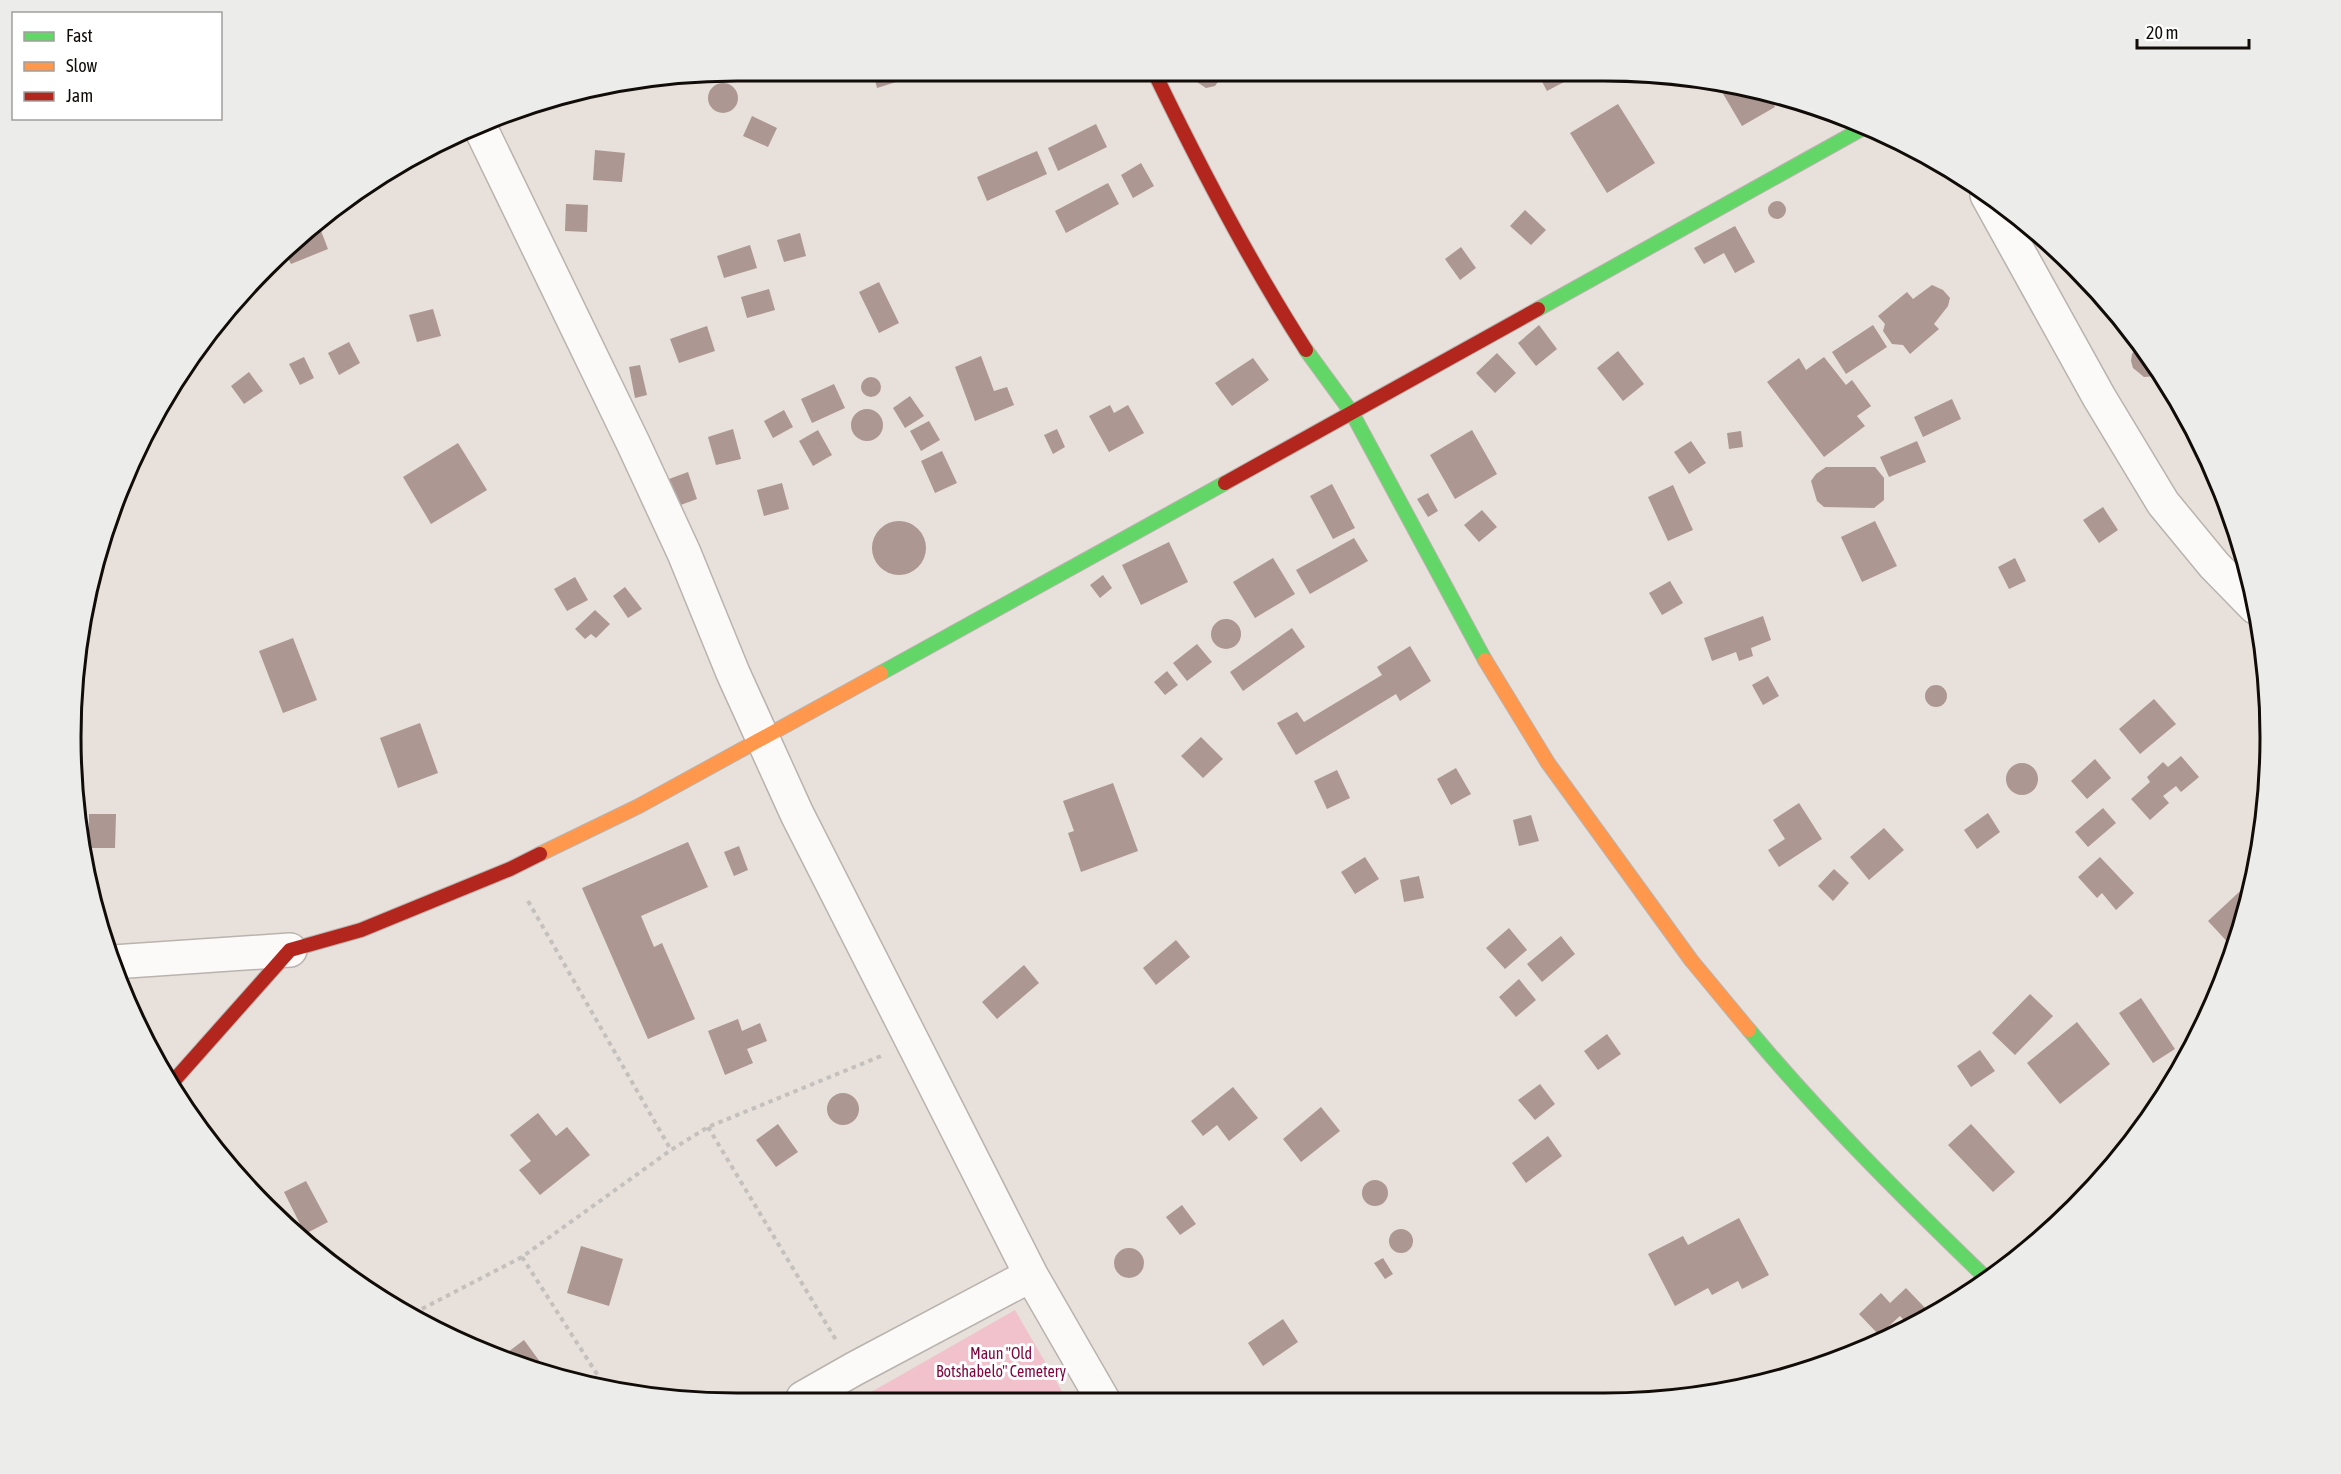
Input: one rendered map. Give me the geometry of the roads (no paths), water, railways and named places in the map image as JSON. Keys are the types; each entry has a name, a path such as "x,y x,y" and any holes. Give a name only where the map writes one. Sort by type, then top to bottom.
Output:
{"street":[{"path":"1158,81 1253,261 1305,348 1352,413 1481,653 1548,763 1684,951 1777,1063 1896,1192 1981,1273"},
{"path":"121,961 290,951 362,930 510,869 639,806 762,739 1857,132"},
{"path":"483,133 684,553 762,739 798,814 1031,1275 1099,1393"},
{"path":"1997,212 2093,387 2163,503 2214,565 2244,596"},
{"path":"177,1077 290,951"},
{"path":"812,1393 1031,1275"}],"park label":[{"name":"Maun \"Old Botshabelo\" Cemetery","path":"1001,1362"}]}
